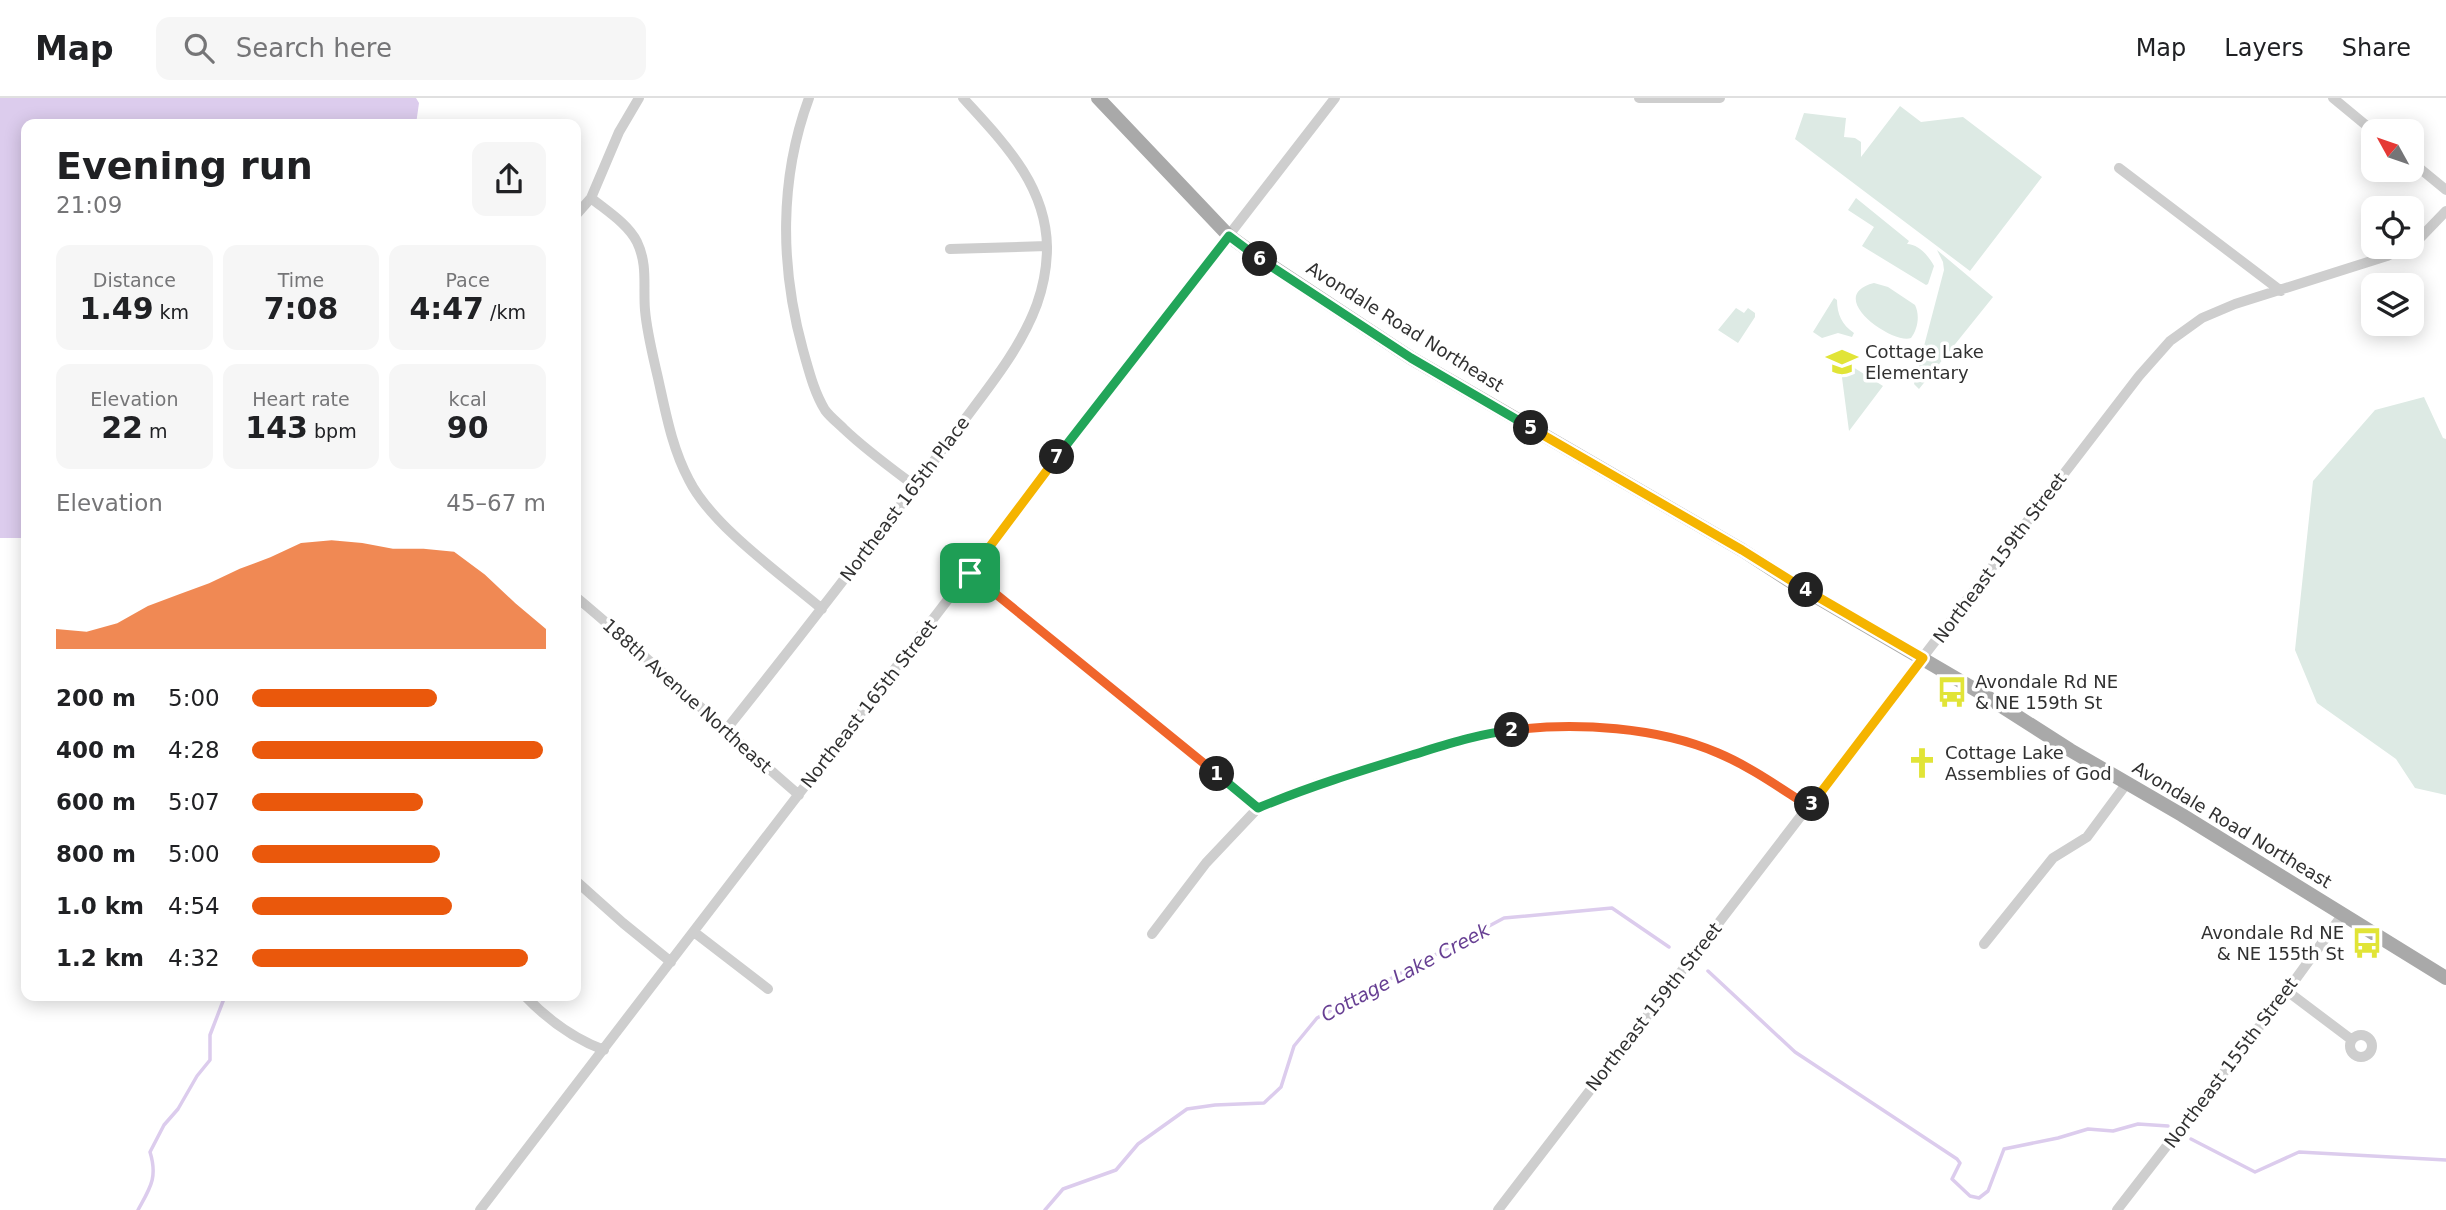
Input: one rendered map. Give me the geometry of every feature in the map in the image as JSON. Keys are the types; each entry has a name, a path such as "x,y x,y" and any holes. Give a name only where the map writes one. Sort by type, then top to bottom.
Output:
{"main road":[{"name":"Avondale Road Northeast","path":"1098,98 1229,236 1411,358 1923,658 2446,978"}],"street":[{"path":"581,209 591,198 619,132 639,98"},
{"path":"809,98 797,130 790,167 785,224 789,279 799,337 813,387 826,412 857,441 915,486"},
{"name":"Northeast 165th Place","path":"725,732 822,609 1004,365 1038,303 1047,246 1041,207 1017,160 963,98"},
{"name":"Northeast 165th Street","path":"480,1210 1335,98"},
{"path":"1639,98 1720,98"},
{"path":"2333,98 2361,121"},
{"path":"2119,168 2281,291"},
{"path":"2424,172 2446,190"},
{"path":"591,198 621,222 636,240 645,265 645,311 655,364 671,438 689,481 724,525 822,609"},
{"path":"2424,232 2446,211"},
{"path":"950,249 1047,246"},
{"name":"Northeast 159th Street","path":"1498,1210 2139,376 2171,341 2202,318 2235,304 2378,259"},
{"path":"970,573 1258,808"},
{"name":"188th Avenue Northeast","path":"581,601 799,795"},
{"path":"1152,934 1206,863 1258,808 1317,784 1495,732 1551,725 1611,728 1664,737 1716,752 1810,807"},
{"path":"1984,944 2053,858 2087,837 2126,783"},
{"path":"581,885 671,962"},
{"name":"Northeast 155th Street","path":"2118,1210 2343,914"},
{"path":"694,932 768,989"},
{"path":"2287,991 2352,1041"},
{"path":"530,1001 556,1026 604,1050"}],"shaded area":[{"path":"0,98 416,98 419,103 417,119 21,119 21,538 0,538"},
{"path":"1900,106 1921,122 1963,117 2042,177 1970,271 1795,139 1804,113 1846,118 1844,137 1855,138 1861,142 1861,157"},
{"path":"1856,198 1909,241 1907,244 1919,248 1926,255 1934,266 1928,284 1862,246 1874,227 1848,210"},
{"path":"1937,250 1993,297 1919,389 1914,384 1944,270"},
{"path":"1874,283 1888,287 1915,305 1918,322 1911,338 1890,334 1867,318 1859,308 1856,298 1860,289"},
{"path":"1834,298 1837,300 1841,319 1854,333 1852,337 1838,333 1822,338 1813,332"},
{"path":"1736,308 1744,313 1748,308 1755,313 1738,343 1718,330"},
{"path":"1838,352 1850,358 1845,362 1883,386 1849,431 1841,370 1832,366 1831,358"},
{"path":"2424,397 2443,438 2446,439 2446,795 2415,788 2396,759 2317,703 2295,650 2313,481 2375,410"}],"waterway":[{"name":"Cottage Lake Creek","path":"1045,1210 1063,1189 1116,1170 1138,1144 1187,1109 1264,1103 1281,1087 1294,1046 1317,1018 1504,918 1612,908 1669,947"},
{"name":"Cottage Lake Creek","path":"1708,971 1795,1052 1957,1159 1960,1163 1952,1179 1970,1196 1979,1198 1988,1191 2004,1149 2088,1129 2113,1131 2138,1124 2168,1126"},
{"name":"Cottage Lake Creek","path":"138,1210 153,1176 150,1152 164,1125 178,1109 197,1076 210,1060 210,1035 223,1001"},
{"name":"Cottage Lake Creek","path":"2191,1139 2255,1172 2299,1152 2446,1160"}],"place":[{"name":"Cottage Lake Elementary","path":"1842,362"},
{"name":"Avondale Rd NE & NE 159th St","path":"1952,692"},
{"name":"Cottage Lake Assemblies of God","path":"1922,763"},
{"name":"Avondale Rd NE & NE 155th St","path":"2367,943"}],"route":[{"path":"1229,236 1411,358 1923,658 1810,807 1716,752 1664,737 1611,728 1551,725 1495,732 1437,748 1317,784 1258,808 970,573 1229,236"}]}
